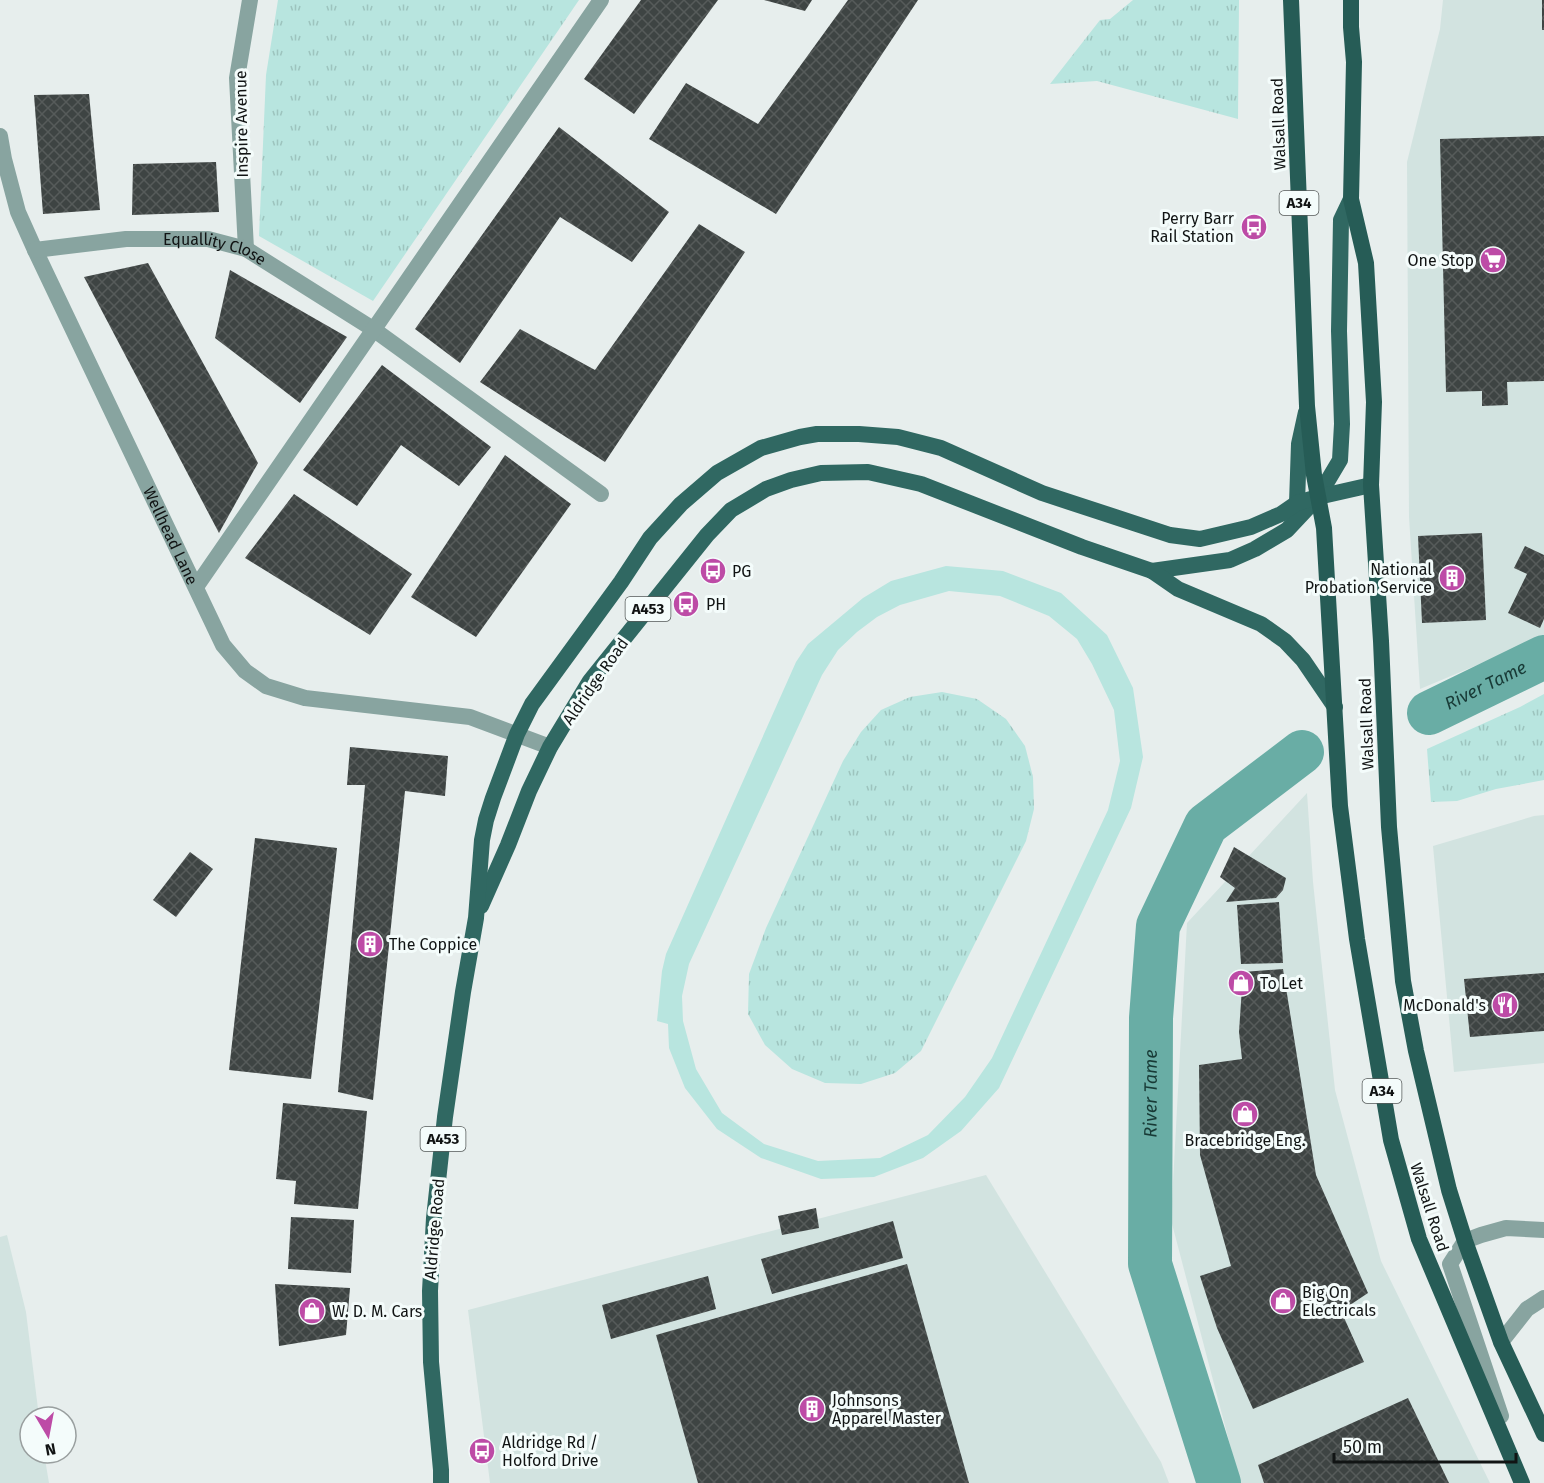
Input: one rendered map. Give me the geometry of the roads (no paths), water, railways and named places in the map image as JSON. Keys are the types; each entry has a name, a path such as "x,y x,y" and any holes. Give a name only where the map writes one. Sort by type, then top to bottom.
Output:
{"highway":[{"name":"Walsall Road","path":"1291,0 1307,406 1314,475 1324,528 1340,806 1357,939 1391,1140 1419,1239 1523,1483"},
{"name":"Walsall Road","path":"1351,0 1354,62 1351,199 1366,263 1374,402 1371,486 1381,641 1389,827 1403,981 1416,1051 1449,1190 1501,1342 1544,1434"}],"main road":[{"name":"Walsall Road","path":"1318,497 1340,460 1342,424 1339,331 1341,220 1351,199"},
{"path":"1297,503 1299,444 1307,406"},
{"name":"Aldridge Road","path":"443,1479 431,1362 430,1291 434,1218 445,1117 476,918 486,820 517,734 532,704 621,582 650,538 681,504 717,473 761,448 817,434 898,437 941,448 1042,493 1170,535 1200,539 1242,529 1281,514 1297,503 1371,486"},
{"name":"Aldridge Road","path":"476,918 549,747 590,681 707,535 731,510 766,489 820,473 867,472 921,484 1082,547 1152,571"},
{"path":"1152,571 1230,560 1255,549 1287,530 1318,497"},
{"path":"1152,571 1178,589 1261,624 1285,641 1303,660 1335,708"}],"street":[{"name":"Inspire Avenue","path":"246,249 237,78 250,0"},
{"path":"196,587 601,0"},
{"name":"Wellhead Lane","path":"0,136 18,212 35,250 223,645 245,671 266,686 305,698 470,717 517,734"},
{"name":"Equallity Close","path":"35,250 126,239 208,239 246,249 374,329 601,494"},
{"path":"517,734 549,747"},
{"path":"1465,1241 1506,1228 1544,1230"},
{"name":"Walsall Road","path":"1465,1241 1450,1264 1523,1483"},
{"path":"1501,1342 1527,1309 1544,1298"}],"waterway":[{"name":"River Tame","path":"1429,713 1544,657"},
{"name":"River Tame","path":"1219,1483 1150,1264 1151,1018 1158,926 1206,825 1302,752"}],"place":[{"name":"Perry Barr Rail Station","path":"1254,227"},
{"name":"One Stop","path":"1493,260"},
{"name":"PG","path":"713,571"},
{"name":"National Probation Service","path":"1452,578"},
{"name":"PH","path":"686,604"},
{"name":"The Coppice","path":"370,944"},
{"name":"To Let","path":"1241,983"},
{"name":"McDonald's","path":"1505,1005"},
{"name":"Bracebridge Eng.","path":"1245,1114"},
{"name":"Big On Electricals","path":"1283,1301"},
{"name":"W. D. M. Cars","path":"312,1311"},
{"name":"Johnsons Apparel Master","path":"812,1409"},
{"name":"Aldridge Rd / Holford Drive","path":"482,1451"}]}
